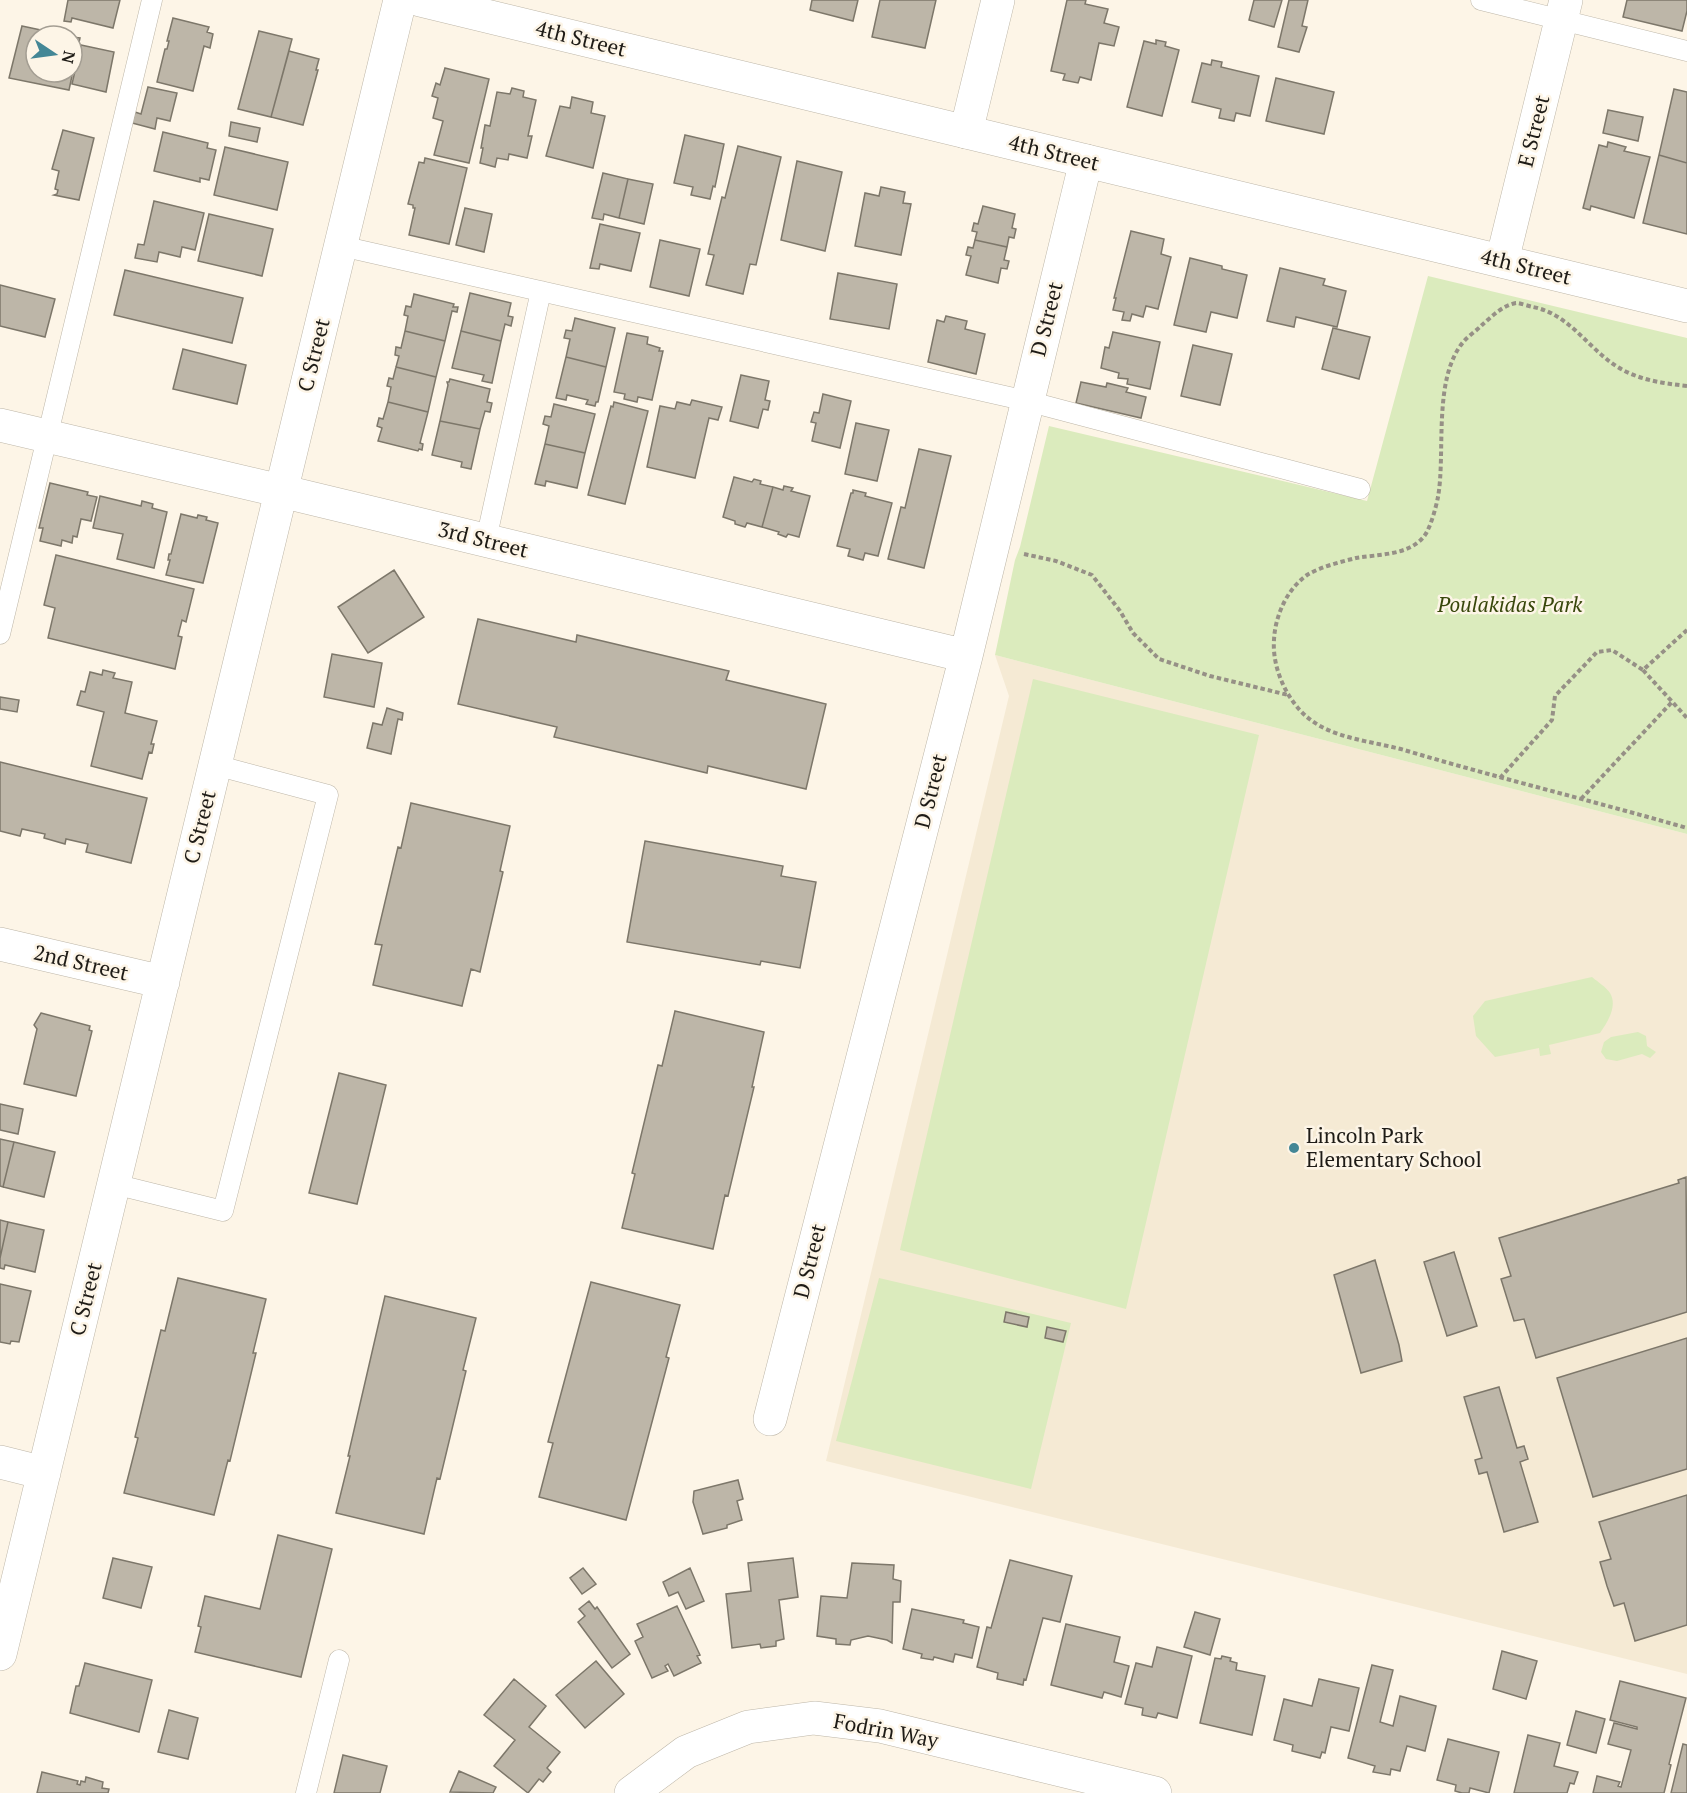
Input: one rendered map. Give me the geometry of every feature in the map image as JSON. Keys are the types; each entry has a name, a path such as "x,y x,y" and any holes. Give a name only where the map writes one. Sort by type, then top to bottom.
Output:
{"street":[{"path":"966,132 998,0"},
{"name":"4th Street","path":"420,1 1687,306"},
{"name":"C Street","path":"0,1654 341,246 420,1"},
{"name":"E Street","path":"1502,261 1563,10"},
{"name":"D Street","path":"770,1419 966,656 1086,161"},
{"name":"3rd Street","path":"0,425 966,656"},
{"name":"2nd Street","path":"0,944 163,982"},
{"path":"0,1462 44,1473"},
{"name":"Fodrin Way","path":"631,1793 686,1752 748,1727 814,1718 880,1726 1155,1793"}],"lane":[{"path":"0,634 152,0"},
{"path":"1481,0 1563,10 1687,51"},
{"path":"341,246 1027,401 1360,489"},
{"path":"486,540 542,291"},
{"path":"114,1184 223,1210 328,795 215,765"},
{"path":"306,1793 339,1660"}],"path":[{"path":"1687,386 1649,381 1632,375 1613,364 1564,320 1542,308 1516,303 1498,312 1464,342 1453,362 1444,396 1438,495 1425,535 1413,545 1394,553 1356,558 1307,575 1291,590 1281,610 1275,630 1274,649 1279,675 1289,696 1306,716 1331,732 1687,828"},
{"path":"1023,554 1056,561 1092,576 1120,611 1133,633 1159,659 1210,676 1289,696"},
{"path":"1643,670 1687,630"},
{"path":"1500,778 1552,720 1555,696 1597,652 1612,650 1643,670 1687,718"},
{"path":"1581,799 1672,702"}],"shaded area":[{"name":"Lincoln Park Elementary School","path":"995,655 1687,834 1687,1674 826,1461 1009,696"}],"green space":[{"name":"Poulakidas Park","path":"1428,276 1687,338 1687,834 995,655 1015,560 1049,426 1367,501"},
{"path":"1033,679 1259,735 1126,1309 900,1250"},
{"path":"1592,977 1610,993 1613,1003 1611,1014 1600,1033 1549,1045 1551,1054 1540,1056 1539,1048 1495,1057 1476,1036 1473,1016 1485,1001"},
{"path":"1638,1032 1646,1036 1647,1046 1656,1052 1650,1058 1642,1054 1617,1061 1606,1059 1601,1052 1604,1042 1611,1037"},
{"path":"879,1278 1071,1323 1031,1489 836,1441"}],"building":[{"path":"68,0 120,0 113,28 72,18 71,22 64,21"},
{"path":"812,0 858,0 853,21 810,10"},
{"path":"880,0 936,0 925,48 872,37"},
{"path":"1067,0 1086,0 1085,4 1108,9 1104,23 1119,27 1114,46 1099,43 1091,80 1080,77 1078,83 1063,80 1065,74 1051,71"},
{"path":"1254,0 1282,0 1274,27 1249,20"},
{"path":"1289,0 1308,0 1302,26 1307,27 1299,52 1278,47"},
{"path":"1627,0 1687,0 1682,31 1623,17"},
{"path":"173,18 209,27 207,32 213,34 210,48 204,46 193,91 157,82"},
{"path":"22,26 24,26 24,81 9,78"},
{"path":"259,31 292,39 271,117 238,109"},
{"path":"1156,40 1166,42 1165,46 1179,50 1162,116 1127,107 1144,41 1156,44"},
{"path":"84,46 114,52 106,92 72,84 84,84"},
{"path":"289,51 319,59 303,125 271,117"},
{"path":"1212,60 1222,62 1221,67 1259,76 1250,116 1236,113 1234,121 1219,118 1221,109 1192,102 1202,63 1211,65"},
{"path":"445,68 489,79 469,163 434,155 443,121 433,118 438,98 432,96 436,83 440,85"},
{"path":"1276,78 1334,92 1324,134 1266,121"},
{"path":"39,84 70,84 69,90"},
{"path":"148,87 177,93 170,121 157,118 155,129 132,123 135,112 141,114"},
{"path":"512,88 524,91 523,97 536,100 528,136 532,136 527,158 509,154 508,160 497,158 495,167 480,163 485,125 490,126 497,92 510,94"},
{"path":"1674,89 1687,92 1687,163 1659,155"},
{"path":"572,97 593,102 591,113 605,116 593,168 546,156 560,106 570,108"},
{"path":"1608,110 1643,117 1638,141 1603,133"},
{"path":"231,122 260,128 257,142 229,136"},
{"path":"63,130 94,138 79,200 54,195 58,190 55,189 59,171 52,169"},
{"path":"163,132 208,143 207,148 216,150 209,180 200,178 200,182 154,171"},
{"path":"685,135 724,144 715,187 713,186 710,199 691,195 693,187 674,183"},
{"path":"1608,142 1626,147 1624,151 1650,157 1634,218 1591,206 1590,210 1583,208 1599,145 1607,147"},
{"path":"738,146 781,157 756,265 750,264 743,294 706,285 714,255 708,254"},
{"path":"225,147 288,162 277,210 214,195"},
{"path":"1659,155 1687,163 1687,234 1643,223"},
{"path":"425,158 467,168 449,244 409,235 415,208 408,204 419,162 424,163"},
{"path":"797,161 842,172 825,251 781,240"},
{"path":"603,173 628,179 619,218 604,214 603,220 592,218"},
{"path":"628,179 653,184 644,224 619,218"},
{"path":"881,187 905,192 903,203 911,204 901,255 855,246 865,193 879,196"},
{"path":"154,201 204,213 195,250 182,247 180,257 159,252 157,262 135,258 138,244 144,245"},
{"path":"983,206 1015,214 1012,228 1016,229 1014,238 1009,237 1007,247 975,240 977,232 972,231 974,223 978,224"},
{"path":"465,208 492,214 484,252 456,245"},
{"path":"209,214 273,229 262,276 198,261"},
{"path":"600,224 640,233 631,271 600,264 599,269 590,268"},
{"path":"1131,231 1164,239 1161,254 1171,257 1158,309 1146,306 1143,317 1132,314 1130,321 1122,320 1124,312 1113,310"},
{"path":"660,240 700,249 689,296 650,287"},
{"path":"975,240 1007,247 1004,260 1009,261 1007,269 1001,268 998,283 966,275 971,256 966,255 968,247 973,248"},
{"path":"1190,258 1247,275 1237,318 1211,312 1206,332 1174,325"},
{"path":"1280,268 1325,279 1323,285 1346,291 1337,327 1296,317 1294,327 1267,321"},
{"path":"125,270 243,298 232,343 114,315"},
{"path":"838,273 897,284 889,329 830,319"},
{"path":"0,285 55,299 45,337 0,326"},
{"path":"470,293 511,303 508,316 513,317 511,326 505,324 501,341 461,331"},
{"path":"414,294 458,307 457,312 452,311 445,341 405,331 408,316 404,315 406,306 411,307"},
{"path":"946,316 967,321 965,329 985,334 976,374 928,362 937,320 944,322"},
{"path":"575,318 615,328 606,367 566,357 570,339 564,338 566,330 572,331"},
{"path":"1333,328 1370,337 1359,379 1322,369"},
{"path":"405,331 445,341 436,377 396,367 399,356 395,355 396,347 401,348"},
{"path":"461,331 501,341 492,383 482,381 484,375 452,368"},
{"path":"1113,332 1160,342 1150,389 1127,384 1128,379 1118,378 1119,373 1101,368 1105,347 1109,348"},
{"path":"627,333 648,337 647,344 663,351 652,400 638,397 637,402 624,399 625,394 614,392"},
{"path":"1193,345 1232,354 1220,405 1181,396"},
{"path":"183,349 246,365 237,404 173,389"},
{"path":"566,357 606,367 598,402 595,406 586,404 588,400 567,395 566,400 556,398"},
{"path":"396,367 436,377 428,412 388,402 391,387 387,386 389,378 393,379"},
{"path":"741,375 769,381 765,400 770,401 768,410 763,409 758,428 730,421"},
{"path":"450,379 490,389 487,402 492,403 490,412 485,411 480,429 440,421 447,382"},
{"path":"1081,382 1106,387 1107,383 1128,388 1126,392 1146,397 1141,418 1076,403"},
{"path":"823,394 851,401 840,448 812,441 816,423 811,422 814,412 819,413"},
{"path":"692,400 722,407 718,420 709,418 695,478 647,467 660,406 675,409 677,402 690,405"},
{"path":"388,402 428,412 420,443 423,444 422,450 378,441 382,428 377,426 379,418 383,419"},
{"path":"614,402 648,411 625,504 588,495 611,406 613,407"},
{"path":"554,404 595,414 585,453 545,444 549,426 543,424 545,416 551,417"},
{"path":"440,421 480,429 471,469 461,467 462,462 432,455"},
{"path":"856,423 889,430 877,481 845,474"},
{"path":"545,444 585,453 577,488 546,481 545,486 535,484"},
{"path":"919,449 951,456 924,568 888,559 901,507 905,508"},
{"path":"734,477 752,482 754,479 761,481 760,484 773,487 762,527 747,523 745,527 723,517"},
{"path":"50,483 88,492 87,495 97,497 91,521 81,519 77,537 73,536 72,543 62,540 61,546 40,541 43,528 39,528"},
{"path":"784,486 793,488 791,491 810,496 799,537 788,534 786,537 778,534 779,532 762,527 773,487 783,490"},
{"path":"853,490 866,493 865,496 892,503 878,556 865,553 863,560 848,556 850,549 837,546"},
{"path":"100,496 141,506 142,501 153,504 152,508 167,512 154,568 117,559 123,534 93,528"},
{"path":"181,514 197,518 198,515 207,517 206,520 218,523 203,583 166,575 170,560 168,560 169,554 171,554"},
{"path":"56,555 194,589 186,622 182,620 178,636 182,637 175,669 48,638 55,608 44,605"},
{"path":"394,570 424,617 368,653 338,607"},
{"path":"478,619 576,642 577,635 729,671 726,680 826,704 806,789 708,766 707,773 554,737 557,727 458,704"},
{"path":"332,654 382,663 374,707 324,697"},
{"path":"103,670 115,673 113,678 132,682 125,713 157,721 151,744 154,744 152,753 149,752 142,779 91,766 104,712 77,705 81,691 85,692 90,672 102,675"},
{"path":"0,697 19,700 17,712 0,709"},
{"path":"387,708 403,713 402,720 398,719 391,754 367,748 373,723 382,725"},
{"path":"0,762 147,798 131,863 86,852 88,844 66,839 65,844 44,838 45,834 22,829 20,836 0,831"},
{"path":"411,803 510,826 500,871 503,872 480,972 471,969 462,1006 373,985 382,945 375,944"},
{"path":"645,841 783,866 781,876 816,882 800,968 761,961 760,965 627,942"},
{"path":"675,1011 764,1032 752,1087 754,1087 713,1249 622,1228 635,1174 632,1173 658,1065 662,1066"},
{"path":"41,1013 90,1026 89,1030 92,1031 76,1096 24,1084 37,1029 34,1025"},
{"path":"339,1073 386,1085 357,1204 309,1193"},
{"path":"0,1104 23,1109 18,1134 0,1130"},
{"path":"0,1139 14,1142 3,1187 0,1186"},
{"path":"14,1142 55,1152 44,1197 3,1187"},
{"path":"1686,1177 1687,1312 1536,1358 1524,1319 1514,1321 1501,1279 1511,1276 1499,1238 1679,1183 1678,1180"},
{"path":"0,1220 8,1222 0,1258"},
{"path":"8,1222 44,1230 35,1272 5,1265 4,1269 0,1268"},
{"path":"1454,1252 1477,1326 1447,1336 1424,1262"},
{"path":"1375,1260 1402,1361 1361,1373 1334,1275"},
{"path":"178,1278 266,1299 253,1353 256,1353 230,1461 228,1460 214,1515 124,1493 161,1330 165,1331"},
{"path":"591,1282 680,1305 666,1357 669,1358 626,1520 539,1497 553,1443 548,1442"},
{"path":"0,1284 31,1291 19,1342 11,1341 10,1344 0,1342"},
{"path":"385,1296 476,1318 463,1370 466,1371 440,1479 437,1478 424,1534 336,1513"},
{"path":"1006,1312 1029,1317 1027,1327 1004,1322"},
{"path":"1047,1327 1066,1331 1063,1342 1045,1338"},
{"path":"1687,1338 1687,1469 1593,1497 1557,1378"},
{"path":"1499,1387 1517,1448 1524,1446 1528,1459 1520,1462 1538,1522 1504,1532 1487,1472 1479,1474 1475,1460 1482,1458 1464,1397"},
{"path":"738,1480 743,1499 737,1501 742,1520 727,1525 727,1528 703,1534 693,1502 694,1491"},
{"path":"1687,1495 1687,1625 1635,1641 1624,1603 1614,1606 1607,1586 1600,1562 1611,1559 1599,1522"},
{"path":"278,1535 332,1549 301,1677 195,1652 205,1596 260,1609"},
{"path":"113,1558 152,1567 141,1608 103,1598"},
{"path":"793,1558 798,1597 779,1600 784,1639 776,1641 776,1646 761,1648 760,1644 732,1648 726,1594 751,1591 748,1563"},
{"path":"1010,1560 1072,1576 1060,1622 1043,1618 1023,1685 997,1679 998,1673 977,1667 987,1627 991,1628"},
{"path":"852,1563 894,1565 893,1579 901,1581 900,1602 893,1602 892,1643 868,1636 851,1640 850,1645 836,1644 836,1639 817,1636 821,1596 847,1598"},
{"path":"583,1568 596,1584 582,1594 570,1578"},
{"path":"690,1568 704,1601 686,1609 678,1592 669,1596 663,1582"},
{"path":"589,1601 595,1609 597,1607 630,1654 612,1668 578,1622 585,1616 579,1609"},
{"path":"677,1606 700,1655 697,1656 701,1663 674,1676 668,1664 665,1666 668,1671 652,1678 635,1641 643,1637 637,1624"},
{"path":"912,1609 964,1620 963,1623 979,1627 972,1658 955,1654 953,1662 934,1657 933,1660 921,1658 922,1654 903,1649"},
{"path":"1195,1612 1220,1619 1210,1655 1184,1647"},
{"path":"1066,1624 1120,1637 1114,1662 1129,1666 1121,1697 1104,1692 1102,1698 1051,1685"},
{"path":"1157,1647 1192,1656 1177,1718 1158,1713 1156,1718 1142,1715 1143,1708 1125,1704 1136,1663 1152,1667"},
{"path":"1502,1651 1537,1661 1526,1699 1493,1689"},
{"path":"1222,1656 1231,1658 1230,1661 1237,1663 1236,1670 1265,1676 1252,1735 1200,1723 1215,1658 1221,1659"},
{"path":"596,1661 624,1694 585,1728 556,1695"},
{"path":"85,1663 152,1680 139,1732 70,1713 76,1686 79,1686"},
{"path":"1372,1665 1393,1670 1380,1722 1393,1726 1400,1696 1436,1706 1425,1751 1407,1746 1400,1771 1391,1769 1390,1775 1373,1772 1375,1766 1348,1758"},
{"path":"514,1679 546,1706 529,1727 560,1752 547,1768 551,1772 543,1782 539,1779 528,1793 494,1766 515,1740 484,1715"},
{"path":"1319,1679 1359,1688 1349,1731 1331,1727 1325,1753 1322,1752 1320,1758 1292,1751 1293,1745 1274,1740 1284,1699 1312,1706"},
{"path":"1620,1681 1686,1698 1664,1793 1593,1793 1597,1776 1620,1782 1618,1786 1621,1787 1631,1750 1608,1744 1614,1723 1637,1729 1637,1727 1610,1720"},
{"path":"169,1710 198,1718 188,1759 158,1752"},
{"path":"1576,1711 1605,1719 1596,1753 1567,1745"},
{"path":"1528,1735 1560,1743 1554,1766 1578,1772 1574,1784 1570,1783 1567,1793 1514,1793"},
{"path":"1448,1739 1499,1752 1489,1793 1470,1788 1469,1793 1462,1793 1455,1791 1456,1785 1437,1780"},
{"path":"1683,1744 1687,1745 1687,1793 1671,1793"},
{"path":"343,1755 387,1766 380,1793 334,1793"},
{"path":"459,1771 496,1787 493,1793 450,1792"},
{"path":"42,1772 78,1781 77,1784 80,1785 81,1781 85,1782 86,1777 103,1782 102,1788 109,1789 108,1793 37,1793"}],"place":[{"name":"Lincoln Park Elementary School","path":"1294,1148"}]}
